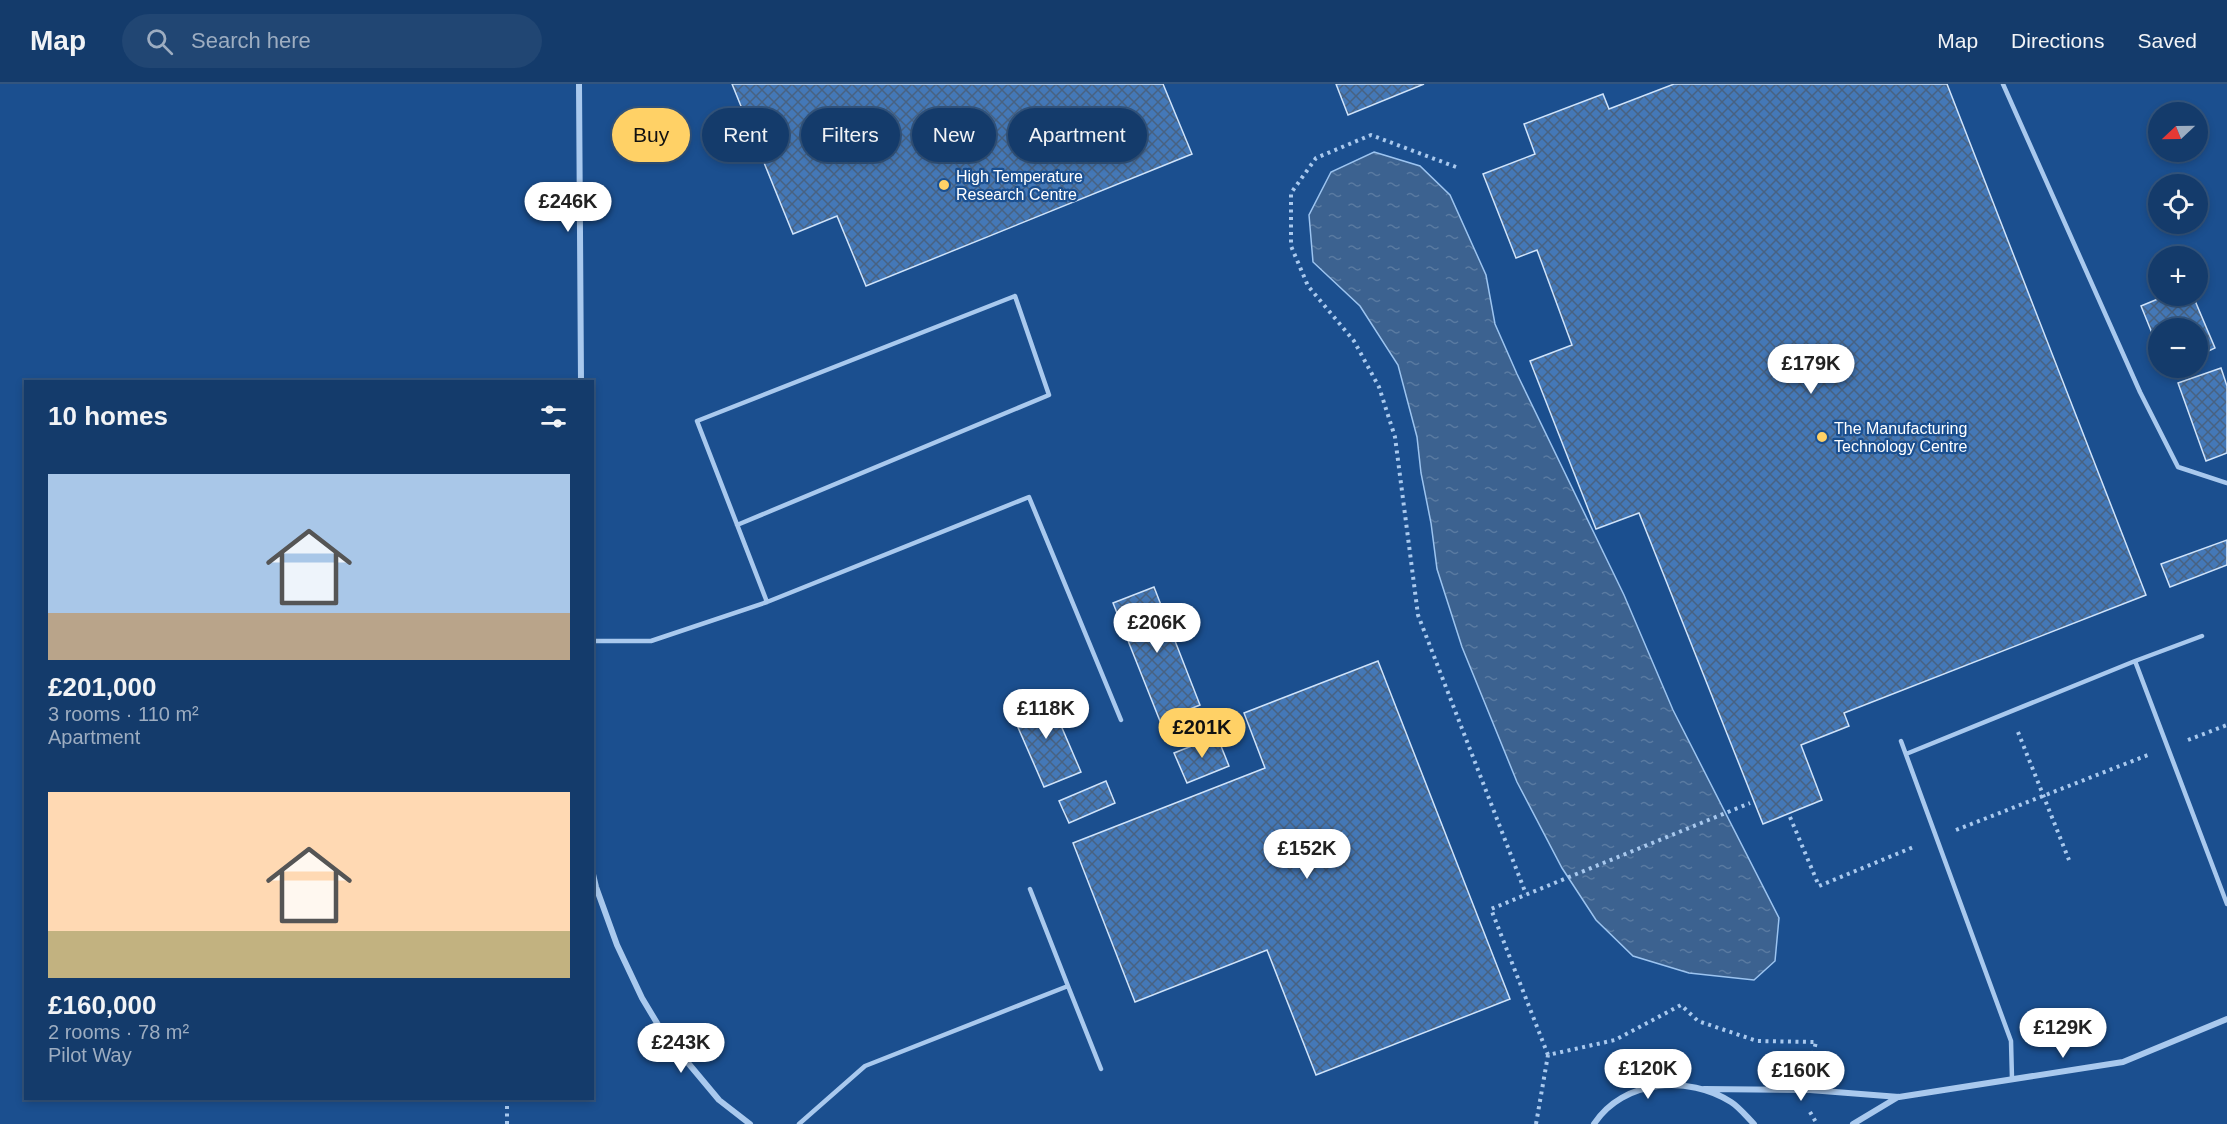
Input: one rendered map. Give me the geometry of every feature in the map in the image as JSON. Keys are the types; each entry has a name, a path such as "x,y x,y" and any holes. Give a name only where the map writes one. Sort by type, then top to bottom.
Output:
{"street":[{"path":"579,84 581,380"},
{"path":"594,878 617,945 642,998 663,1033 719,1100 750,1124"},
{"path":"1594,1124 1620,1099 1647,1087 1676,1083 1704,1089 1810,1090 1899,1097 2124,1062 2227,1019"},
{"path":"1704,1089 1732,1102 1754,1124"},
{"path":"1854,1124 1899,1097"}],"lane":[{"path":"2003,84 2140,393 2178,467 2227,483"},
{"path":"737,525 1049,395 1015,296 697,421 737,525 767,602"},
{"path":"594,641 651,641 767,602 1029,497 1120,720"},
{"path":"1905,754 2135,660 2202,636"},
{"path":"2135,660 2227,904"},
{"path":"1901,741 2011,1041 2012,1079"},
{"path":"1030,889 1101,1069"},
{"path":"799,1124 865,1066 1068,986"}],"path":[{"path":"1455,167 1371,135 1316,158 1291,193 1291,246 1308,286 1354,341 1379,387 1395,437 1418,615 1526,894"},
{"path":"2010,712 2069,860"},
{"path":"1791,818 1819,886 2227,725"},
{"path":"1536,1124 1548,1055 1491,909 1750,803"},
{"path":"1548,1055 1615,1040 1681,1005 1698,1021 1756,1041 1816,1042 1810,1067"},
{"path":"507,1100 507,1124"},
{"path":"1809,1111 1817,1124"}],"water":[{"path":"1374,152 1420,166 1450,195 1486,275 1495,324 1517,374 1624,595 1673,710 1779,918 1775,961 1754,980 1689,973 1633,956 1596,920 1562,868 1517,782 1462,647 1437,569 1417,437 1398,365 1360,306 1313,262 1309,215 1331,172"}],"building":[{"name":"High Temperature Research Centre","path":"732,84 1163,84 1192,154 866,286 837,216 793,234 764,162 789,162 789,108 742,108"},
{"path":"1336,84 1424,84 1348,115"},
{"name":"The Manufacturing Technology Centre","path":"1674,84 1947,84 2146,595 1844,713 1849,726 1801,745 1822,800 1763,824 1639,513 1596,529 1530,361 1572,345 1537,250 1516,258 1483,174 1535,154 1524,124 1603,94 1609,109"},
{"path":"2148,303 2148,306 2197,306 2202,318 2148,318 2148,323 2141,306"},
{"path":"2208,331 2215,348 2208,351"},
{"path":"2221,368 2227,386 2227,453 2206,461 2178,383 2192,378 2208,378 2208,373"},
{"path":"2227,540 2227,565 2170,587 2161,564"},
{"path":"1154,587 1200,705 1160,721 1113,603"},
{"path":"1378,661 1510,999 1316,1075 1267,950 1135,1002 1073,843 1265,768 1244,713"},
{"path":"1047,693 1081,772 1044,787 1010,709"},
{"path":"1217,736 1229,766 1187,783 1174,753"},
{"path":"1106,781 1115,803 1069,823 1059,801"}],"place":[{"name":"High Temperature Research Centre","path":"944,185"},
{"name":"The Manufacturing Technology Centre","path":"1822,437"}]}
